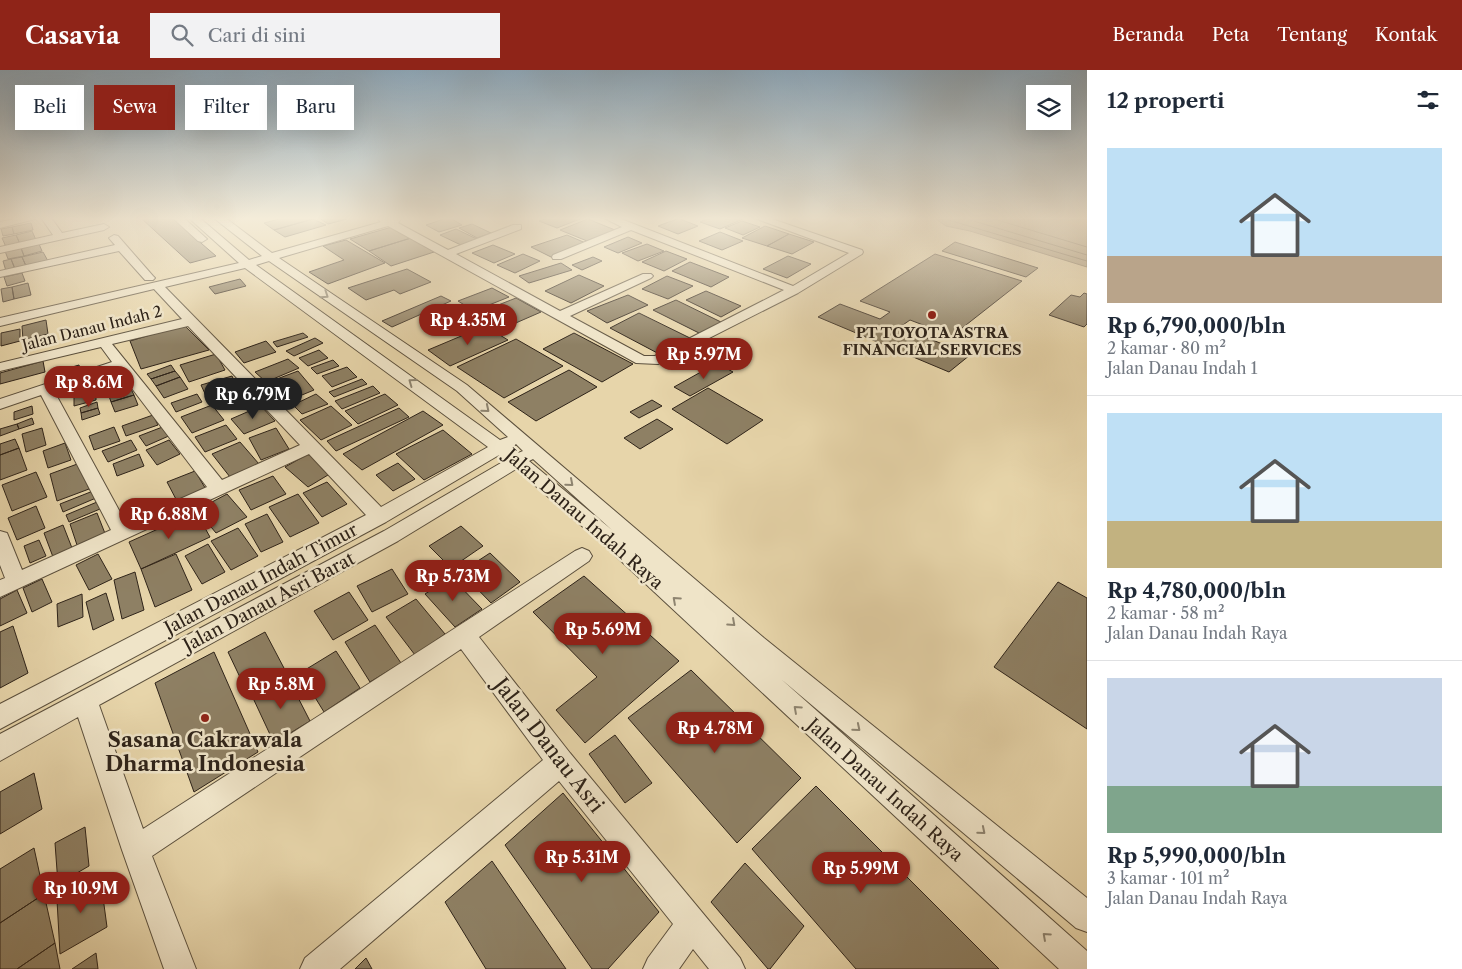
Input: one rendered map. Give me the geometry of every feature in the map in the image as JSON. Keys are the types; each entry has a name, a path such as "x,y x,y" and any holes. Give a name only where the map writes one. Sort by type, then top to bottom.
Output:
{"street":[{"path":"0,274 59,261"},
{"path":"134,261 379,517"},
{"path":"0,322 228,261 245,261"},
{"path":"0,312 153,282 245,261"},
{"name":"Jalan Danau Indah Raya","path":"245,261 436,400 518,448 1087,917"},
{"name":"Jalan Danau Indah Raya","path":"282,261 462,388 518,448 612,542 1082,969"},
{"path":"460,261 641,360 658,360 794,290 843,261"},
{"path":"719,261 794,290"},
{"path":"561,315 647,276"},
{"name":"Jalan Danau Indah 2","path":"0,367 191,321"},
{"path":"103,341 219,489"},
{"path":"0,404 121,364"},
{"path":"436,400 462,388"},
{"path":"45,389 122,533"},
{"path":"0,538 8,585 312,446"},
{"name":"Jalan Danau Indah Timur","path":"0,717 379,517 518,448"},
{"name":"Jalan Danau Asri Barat","path":"0,748 85,700 391,536 518,448"},
{"path":"136,850 582,556"},
{"name":"Jalan Danau Asri","path":"464,635 560,762 730,969"},
{"path":"85,700 136,850 180,969"},
{"path":"316,969 560,762"},
{"path":"658,969 693,924"}],"water":[{"path":"1067,261 1087,261 1087,267"}],"building":[{"path":"3,261 12,261 15,269 6,271"},
{"path":"12,261 24,261 26,266 15,269"},
{"path":"24,261 48,261 26,266"},
{"path":"341,261 382,261 385,263 328,284 309,272"},
{"path":"384,261 407,261 391,266"},
{"path":"507,261 540,261 515,273 497,265"},
{"path":"583,261 602,261 582,270 572,265"},
{"path":"644,261 683,261 664,271 642,262"},
{"path":"778,261 802,261 811,264 787,278 763,269"},
{"name":"PT TOYOTA ASTRA FINANCIAL SERVICES","path":"924,261 957,261 1022,281 952,336 910,320 900,327 970,355 949,372 818,317 840,304 880,319 890,312 860,301"},
{"path":"974,261 1016,261 1038,268 1026,277"},
{"path":"690,262 729,277 711,287 672,271"},
{"path":"561,263 572,270 529,283 519,276"},
{"path":"407,269 431,282 400,294 394,290 366,300 348,288"},
{"path":"22,273 25,281 7,286 4,277"},
{"path":"579,275 604,286 571,303 545,291"},
{"path":"667,276 693,286 668,299 642,289"},
{"path":"240,279 246,286 215,294 209,287"},
{"path":"28,283 31,295 14,299 12,287"},
{"path":"12,287 14,299 3,302 1,289"},
{"path":"492,288 509,297 474,311 458,301"},
{"path":"706,291 741,306 721,317 686,300"},
{"name":"PT TOYOTA ASTRA FINANCIAL SERVICES","path":"1084,293 1087,294 1087,324 1084,327 1049,315 1071,295 1080,297"},
{"path":"628,295 648,305 607,323 587,311"},
{"path":"441,296 451,301 392,327 382,321"},
{"path":"516,298 541,312 502,329 478,313"},
{"path":"676,300 723,323 701,334 653,310"},
{"path":"639,313 692,339 663,356 610,328"},
{"path":"46,320 48,334 23,340 22,326"},
{"path":"184,325 209,350 141,369 130,341"},
{"path":"485,326 508,340 450,366 428,350"},
{"path":"20,329 20,341 1,346 1,333"},
{"path":"303,333 308,337 277,347 273,342"},
{"path":"574,333 633,364 602,382 543,349"},
{"path":"315,338 323,343 294,356 286,351"},
{"path":"516,339 563,366 504,398 457,367"},
{"path":"266,341 276,352 244,363 235,352"},
{"path":"319,350 328,358 308,366 299,358"},
{"path":"216,354 225,370 189,382 180,365"},
{"path":"288,359 299,368 266,382 255,372"},
{"path":"333,360 339,366 317,374 311,368"},
{"path":"43,361 45,372 0,384 0,373"},
{"path":"717,363 733,372 690,396 674,387"},
{"path":"79,365 82,377 54,384 52,373"},
{"path":"171,365 175,371 151,379 147,374"},
{"path":"347,367 357,377 332,387 322,376"},
{"path":"569,370 597,387 536,421 508,402"},
{"path":"175,371 180,377 156,386 151,379"},
{"path":"298,371 314,390 285,402 269,382"},
{"path":"232,376 238,389 207,398 201,385"},
{"path":"180,377 188,389 164,398 156,386"},
{"path":"126,378 128,382 106,389 105,385"},
{"path":"362,379 367,384 334,397 329,392"},
{"path":"128,382 131,389 109,396 106,389"},
{"path":"373,386 380,393 342,409 335,401"},
{"path":"96,387 96,400 74,406 74,392"},
{"path":"708,388 763,420 727,444 672,409"},
{"path":"131,389 134,395 111,402 109,396"},
{"path":"197,394 202,402 176,412 171,403"},
{"path":"316,394 328,404 302,414 293,405"},
{"path":"385,394 398,405 358,424 345,411"},
{"path":"134,395 138,405 115,412 111,402"},
{"path":"652,400 662,406 639,418 630,412"},
{"path":"97,402 98,408 81,413 80,408"},
{"path":"212,405 224,420 192,433 181,417"},
{"path":"32,406 33,414 14,420 14,412"},
{"path":"261,406 275,421 244,434 231,419"},
{"path":"331,406 352,425 321,440 300,420"},
{"path":"98,408 100,414 82,420 81,413"},
{"path":"399,408 409,417 336,451 327,441"},
{"path":"423,411 443,425 362,470 343,454"},
{"path":"153,415 158,425 126,436 122,426"},
{"path":"32,418 34,424 19,429 17,424"},
{"path":"657,419 673,429 640,449 624,438"},
{"path":"17,424 19,429 0,436 0,429"},
{"path":"226,425 237,439 205,452 195,437"},
{"path":"165,426 171,435 146,446 139,436"},
{"path":"114,427 120,441 94,450 89,436"},
{"path":"42,428 46,445 26,452 22,434"},
{"path":"276,428 289,449 261,460 249,438"},
{"path":"443,430 472,454 424,480 396,454"},
{"path":"15,439 19,448 0,455 0,444"},
{"path":"131,440 137,450 108,462 102,451"},
{"path":"169,440 180,454 157,465 146,450"},
{"path":"240,442 259,464 230,477 212,454"},
{"path":"65,443 71,460 48,468 43,451"},
{"path":"19,448 27,470 0,480 0,455"},
{"path":"310,453 333,472 308,487 285,467"},
{"path":"139,454 144,466 117,476 113,464"},
{"path":"80,463 89,489 57,501 50,474"},
{"path":"398,463 415,479 393,491 376,475"},
{"path":"195,471 207,491 178,503 167,482"},
{"path":"36,472 47,497 12,511 2,485"},
{"path":"273,476 286,494 251,510 239,490"},
{"path":"327,482 347,504 322,517 303,493"},
{"path":"93,491 96,498 63,512 60,504"},
{"path":"227,494 247,517 216,533 197,510"},
{"path":"298,494 319,523 290,537 269,507"},
{"path":"97,502 100,509 69,522 66,515"},
{"path":"36,506 45,528 17,540 8,518"},
{"path":"196,512 210,537 141,569 129,542"},
{"path":"97,513 106,536 78,548 70,524"},
{"path":"267,514 283,542 261,552 245,524"},
{"path":"63,525 72,548 53,557 44,533"},
{"path":"461,526 483,546 451,568 429,546"},
{"path":"238,528 258,556 231,570 211,541"},
{"path":"39,540 46,556 30,563 24,546"},
{"path":"208,544 225,572 202,584 185,556"},
{"path":"490,553 520,582 491,603 461,572"},
{"path":"98,554 112,579 89,590 76,565"},
{"path":"176,554 192,590 155,607 141,569"},
{"path":"392,569 408,594 372,612 357,586"},
{"path":"135,572 144,610 122,619 114,580"},
{"path":"584,576 679,661 585,743 556,710 597,677 533,612"},
{"path":"451,577 482,609 455,627 425,594"},
{"path":"42,579 52,602 32,612 23,588"},
{"path":"1058,582 1087,598 1087,729 994,667"},
{"path":"17,590 27,613 0,626 0,599"},
{"path":"349,592 368,620 333,640 314,611"},
{"path":"106,593 114,620 93,630 86,602"},
{"path":"82,594 83,617 58,627 57,604"},
{"path":"416,599 445,634 415,655 386,617"},
{"path":"375,625 401,663 370,682 345,642"},
{"path":"13,626 28,673 0,688 0,632"},
{"path":"265,632 285,670 247,692 228,652"},
{"path":"336,651 360,688 324,712 300,673"},
{"name":"Sasana Cakrawala Dharma Indonesia","path":"214,652 258,752 194,792 155,683"},
{"path":"691,670 801,778 737,843 628,718"},
{"path":"288,678 310,721 274,743 253,698"},
{"path":"615,735 652,783 625,803 589,754"},
{"path":"34,773 42,809 0,834 0,792"},
{"path":"816,786 999,969 856,969 752,849"},
{"path":"563,793 659,912 608,969 592,969 505,845"},
{"path":"85,827 89,866 58,884 55,843"},
{"path":"34,848 44,894 0,923 0,869"},
{"path":"492,861 566,969 486,969 445,902"},
{"path":"745,863 804,926 770,969 768,969 711,902"},
{"path":"100,875 107,927 60,954 57,900"},
{"path":"44,894 55,943 17,969 0,969 0,923"},
{"path":"55,943 60,969 17,969"},
{"path":"96,953 98,969 72,969"},
{"path":"366,958 372,969 355,969"}],"place":[{"name":"PT TOYOTA ASTRA FINANCIAL SERVICES","path":"932,315"},
{"name":"Sasana Cakrawala Dharma Indonesia","path":"205,718"}]}
